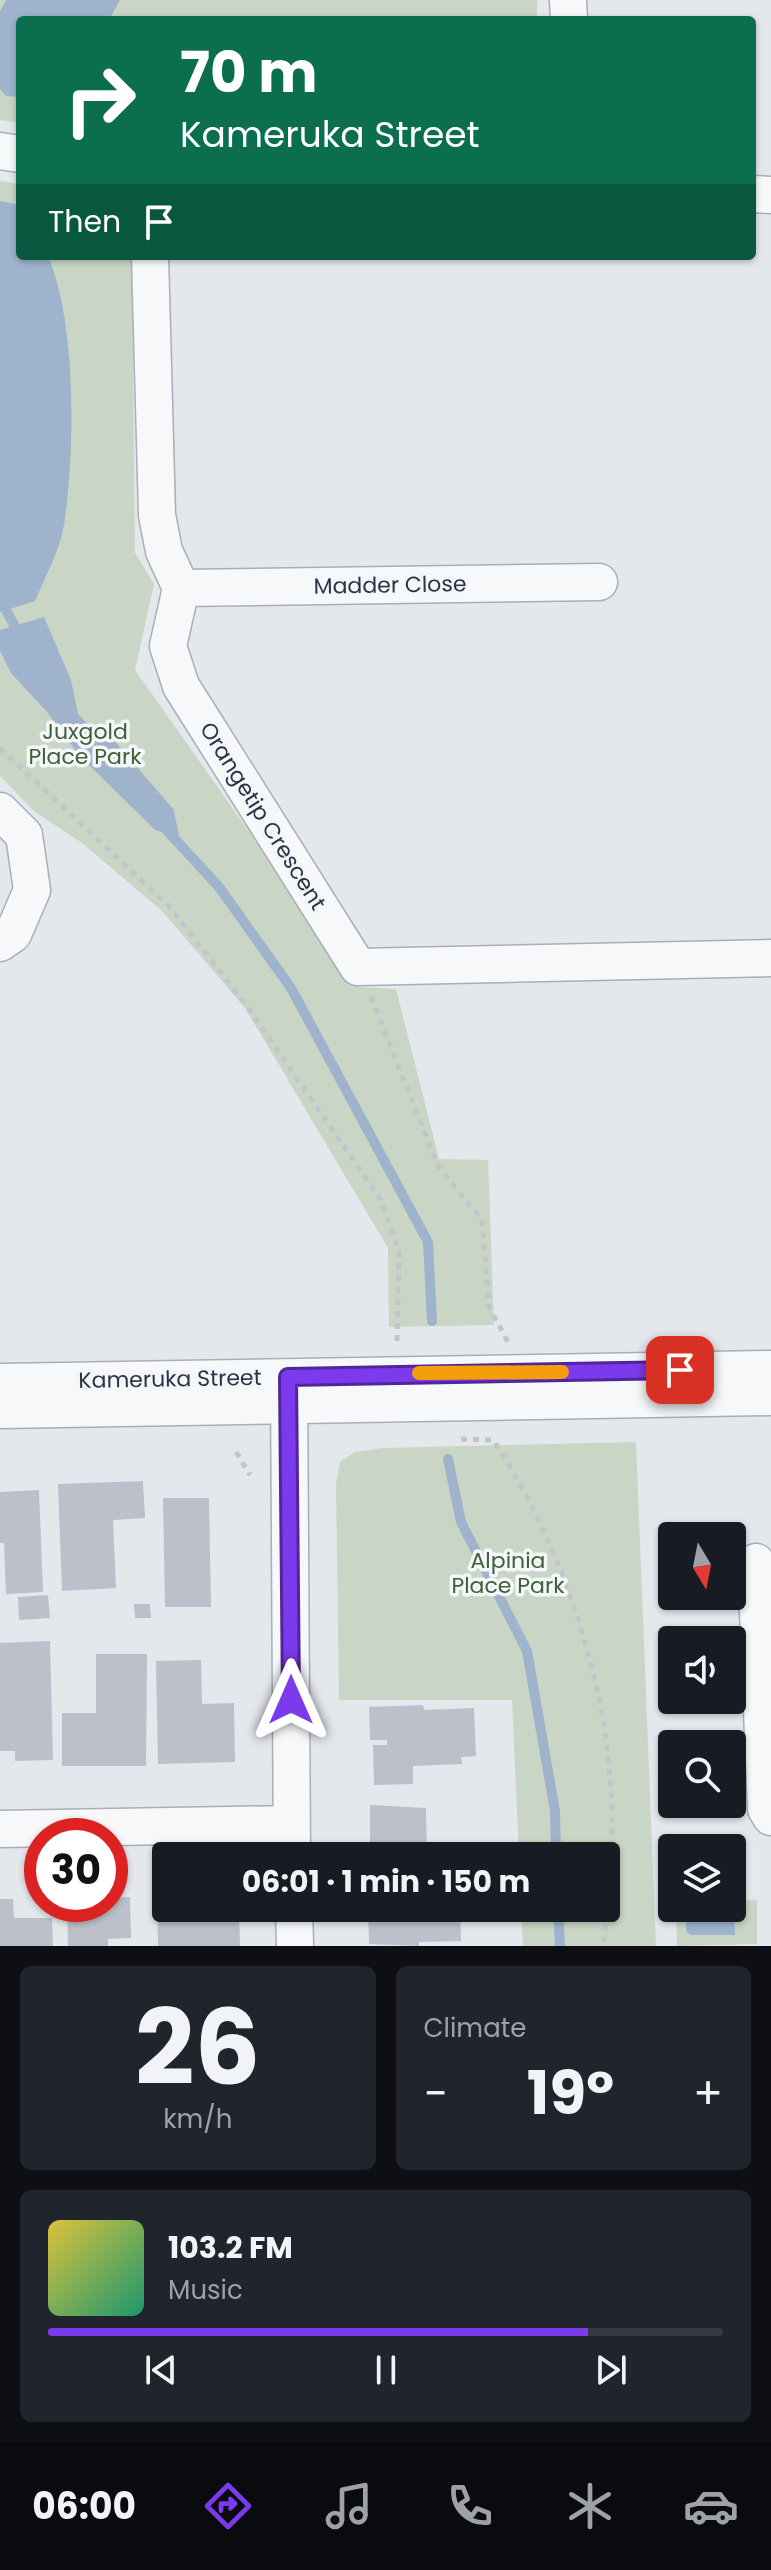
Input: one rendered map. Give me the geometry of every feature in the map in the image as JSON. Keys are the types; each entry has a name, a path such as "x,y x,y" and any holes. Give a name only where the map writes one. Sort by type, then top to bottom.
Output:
{"street":[{"path":"150,260 157,515 164,551 181,588"},
{"name":"Madder Close","path":"181,588 599,582"},
{"name":"Orangetip Crescent","path":"181,588 168,646 181,686 358,967"},
{"path":"0,811 24,835 32,890 13,934 0,943"},
{"path":"358,967 771,958"},
{"name":"Kameruka Street","path":"0,1410 289,1391 398,1374 771,1369"},
{"name":"Kameruka Street","path":"0,1382 289,1391 771,1397"},
{"path":"0,1829 291,1840 289,1391"},
{"path":"753,1562 766,1809 771,1817"},
{"path":"294,1922 295,1946"}],"path":[{"path":"0,748 168,905 244,1002 381,1200 399,1252 398,1374"},
{"path":"358,967 439,1168 482,1220 489,1307 528,1373"},
{"path":"447,1439 493,1440 513,1470 559,1567 594,1681 609,1763 611,1869 603,1946"},
{"path":"236,1452 250,1475"}],"green space":[{"path":"0,0 537,0 537,16 16,16 16,122 0,120"},
{"name":"Juxgold Place Park","path":"0,181 16,183 16,260 132,260 135,553 154,584 135,670 359,987 396,989 439,1159 488,1160 494,1325 389,1327 388,1248 245,1008 162,911 82,843 35,812 0,776"},
{"name":"Alpinia Place Park","path":"636,1442 656,1946 523,1946 522,1922 620,1922 620,1842 518,1842 512,1700 339,1700 336,1484 340,1462 355,1452 383,1448"},
{"path":"746,1900 757,1900 757,1944 677,1946 676,1922 746,1922"}],"water":[{"path":"6,0 120,0 111,16 16,16 16,97 6,96 0,89 0,11"},
{"path":"0,201 16,204 16,260 49,260 57,284 69,352 71,426 68,495 56,554 35,601 0,612"},
{"path":"44,617 71,680 78,714 100,737 112,738 174,810 179,836 155,830 78,754 47,712 11,673 0,651 0,630"},
{"path":"686,1922 734,1922 735,1935 691,1935 686,1931"}],"building":[{"path":"143,1481 145,1518 113,1520 116,1588 62,1591 58,1484"},
{"path":"39,1490 43,1592 6,1594 4,1543 0,1543 0,1492"},
{"path":"163,1498 209,1498 211,1607 165,1607"},
{"path":"48,1595 50,1618 19,1620 18,1597"},
{"path":"134,1604 150,1604 151,1618 135,1618"},
{"path":"50,1641 53,1760 15,1761 15,1751 0,1751 0,1643"},
{"path":"96,1654 147,1654 146,1766 62,1766 62,1713 96,1713"},
{"path":"201,1660 202,1704 234,1703 235,1762 158,1764 156,1661"},
{"path":"423,1705 424,1710 474,1708 476,1756 461,1757 462,1764 413,1766 413,1784 374,1785 373,1745 387,1745 387,1740 370,1740 369,1707"},
{"path":"370,1805 426,1808 427,1842 370,1842"},
{"path":"128,1897 131,1938 108,1939 108,1946 68,1946 67,1922 128,1922"},
{"path":"0,1899 13,1899 14,1918 24,1918 24,1922 52,1922 53,1946 0,1946"},
{"path":"158,1922 239,1922 240,1946 158,1946"},
{"path":"368,1922 460,1922 461,1941 419,1942 419,1946 369,1944"}],"waterway":[{"path":"0,599 20,636"},
{"path":"161,824 219,887 291,988 428,1242 432,1321"},
{"path":"448,1459 461,1522 527,1651 555,1811 556,1842"},
{"path":"559,1922 560,1946"}],"slow traffic":[{"path":"419,1373 562,1372"}],"route":[{"path":"291,1700 288,1377 680,1370"}]}
